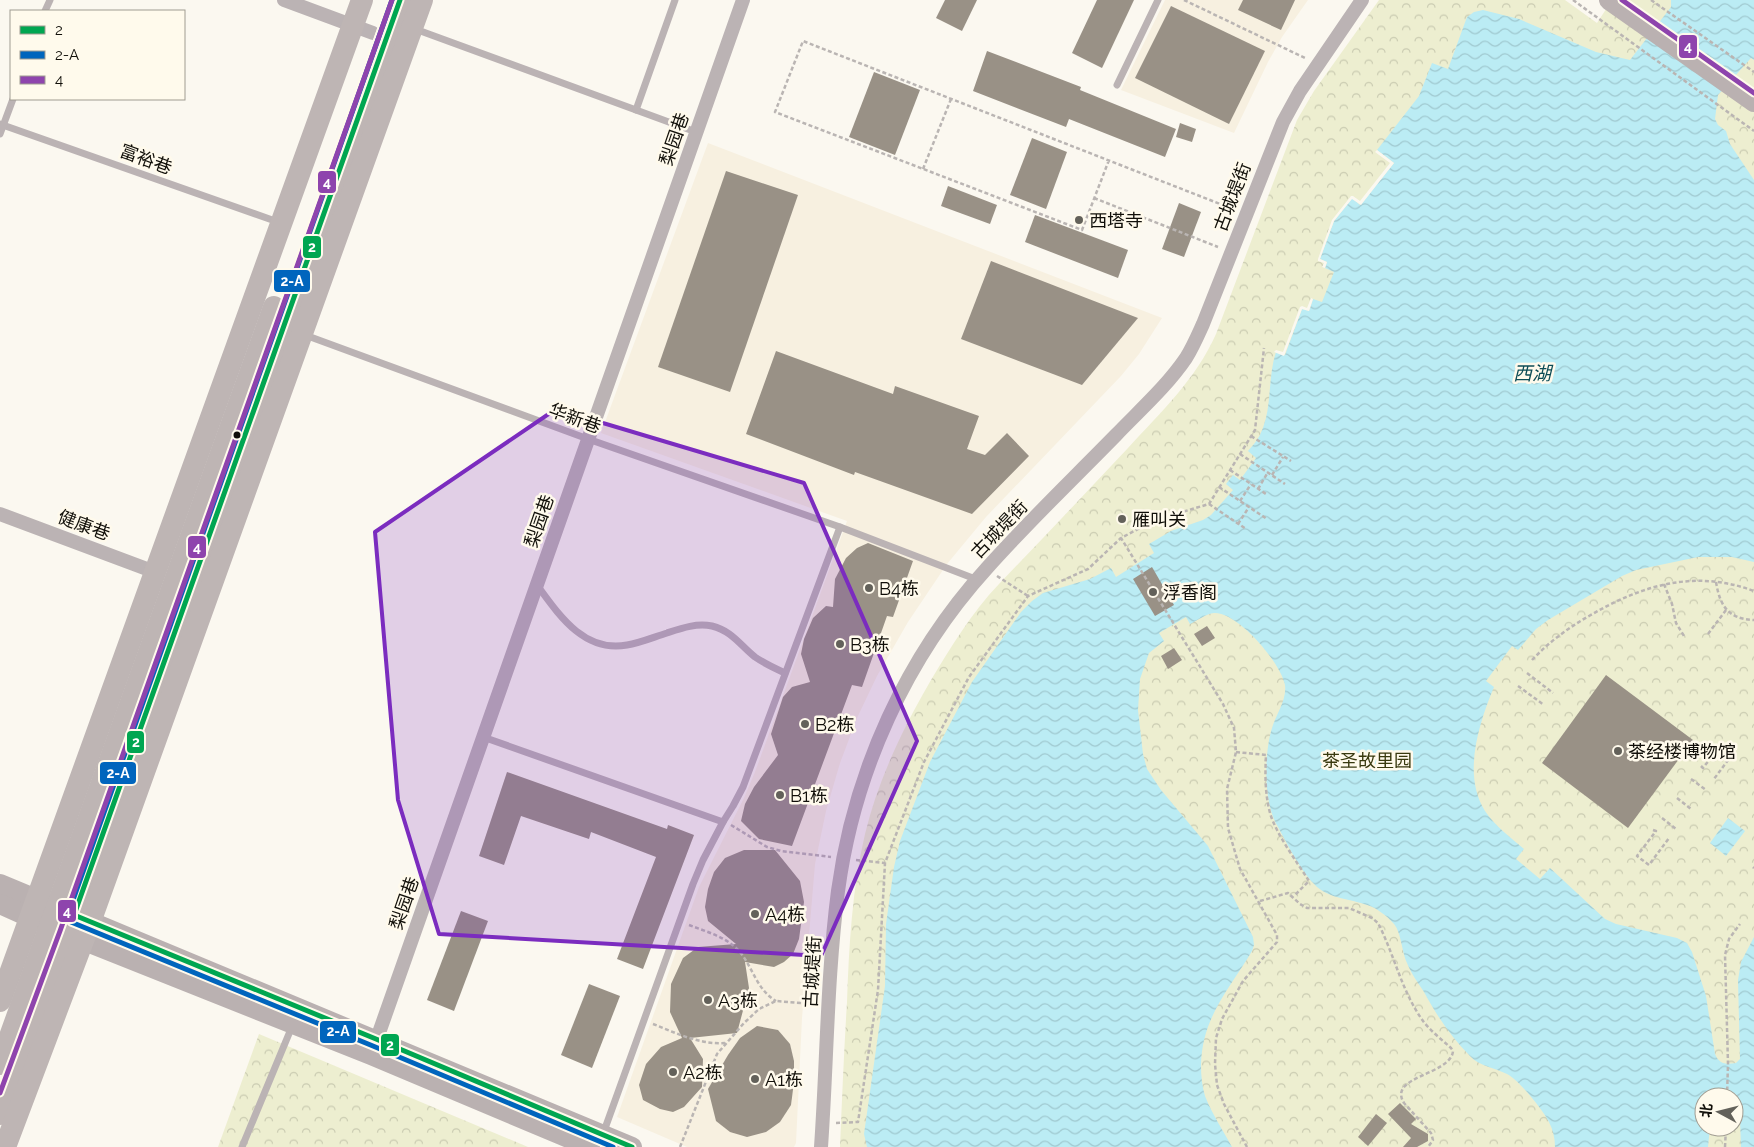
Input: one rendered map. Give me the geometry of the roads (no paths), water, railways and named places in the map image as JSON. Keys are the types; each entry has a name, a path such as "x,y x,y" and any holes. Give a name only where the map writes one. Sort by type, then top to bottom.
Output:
{"main road":[{"path":"0,1114 61,920 362,29 362,0"},
{"path":"5,1147 61,920 155,572 281,223 362,29 384,0"},
{"path":"0,1001 61,920 400,0"},
{"path":"0,1064 302,334 422,0"},
{"path":"1609,0 1754,102"},
{"path":"0,884 61,920 293,1024 374,1047"},
{"path":"0,904 61,920 374,1047 596,1141 632,1147"}],"street":[{"path":"284,0 362,29"},
{"name":"梨园巷","path":"374,1047 743,0"},
{"name":"古城堤街","path":"821,1147 834,923 843,858 860,790 877,743 893,708 924,653 982,574 1178,369 1188,355 1203,324 1283,122 1318,64 1362,0"},
{"name":"健康巷","path":"0,514 155,572"}],"lane":[{"path":"636,110 675,0"},
{"path":"1117,85 1158,0"},
{"path":"412,28 696,132"},
{"path":"0,134 2,124 13,100"},
{"name":"富裕巷","path":"2,124 281,223"},
{"name":"华新巷","path":"302,334 588,439 840,528 982,574"},
{"path":"596,1141 644,1021 703,860 743,787 840,528"},
{"path":"536,584 560,616 575,631 592,642 612,647 627,645 690,625 711,626 725,630 766,665 786,673"},
{"path":"483,737 723,822"},
{"path":"242,1147 293,1024"}],"water":[{"name":"西湖","path":"1671,0 1754,0 1754,60 1751,58 1718,95 1715,119 1718,125 1726,131 1730,144 1754,180 1754,562 1732,557 1698,557 1636,570 1622,576 1548,620 1536,629 1518,650 1512,646 1486,681 1494,687 1478,733 1474,765 1475,782 1478,797 1493,822 1524,849 1516,859 1540,879 1550,868 1605,919 1616,924 1677,938 1687,943 1692,952 1706,996 1715,1054 1721,1062 1726,1064 1736,1063 1740,1059 1738,980 1741,962 1754,937 1754,1147 1741,1147 1741,1137 1744,1137 1744,1087 1694,1087 1694,1137 1709,1137 1708,1147 1555,1147 1554,1134 1549,1122 1524,1088 1507,1074 1482,1065 1474,1059 1463,1049 1445,1026 1409,967 1394,924 1371,906 1323,891 1311,881 1300,866 1273,817 1267,792 1267,751 1274,723 1283,702 1285,685 1282,676 1276,664 1257,640 1235,621 1224,615 1214,613 1190,624 1186,617 1159,633 1164,641 1149,653 1140,679 1138,710 1143,754 1147,769 1161,790 1208,846 1253,937 1254,945 1252,951 1218,1005 1206,1032 1201,1065 1202,1085 1205,1096 1232,1147 867,1147 864,1134 885,986 886,924 894,867 900,841 930,762 972,682 1021,612 1043,593 1090,579 1111,568 1116,577 1154,553 1149,544 1171,531 1203,520 1211,515 1233,490 1226,484 1233,475 1240,480 1256,458 1248,451 1259,437 1267,415 1273,362 1276,352 1285,355 1302,309 1309,311 1313,299 1322,302 1334,272 1325,268 1327,262 1320,259 1334,221 1352,198 1360,205 1394,163 1377,150 1419,96 1432,63 1448,69 1467,17 1474,12 1483,10 1519,19 1596,52 1630,60 1671,7"},
{"path":"1728,818 1745,831 1726,856 1710,843"}],"place":[{"name":"西塔寺","path":"1079,220"},
{"name":"雁叫关","path":"1122,519"},
{"name":"B4栋","path":"869,588"},
{"name":"浮香阁","path":"1153,592"},
{"name":"B3栋","path":"840,644"},
{"name":"B2栋","path":"805,724"},
{"name":"茶经楼博物馆","path":"1618,751"},
{"name":"B1栋","path":"780,795"},
{"name":"A4栋","path":"755,914"},
{"name":"A3栋","path":"708,1000"},
{"name":"A2栋","path":"673,1072"},
{"name":"A1栋","path":"755,1079"}],"park label":[{"name":"茶圣故里园","path":"1367,760"}]}
